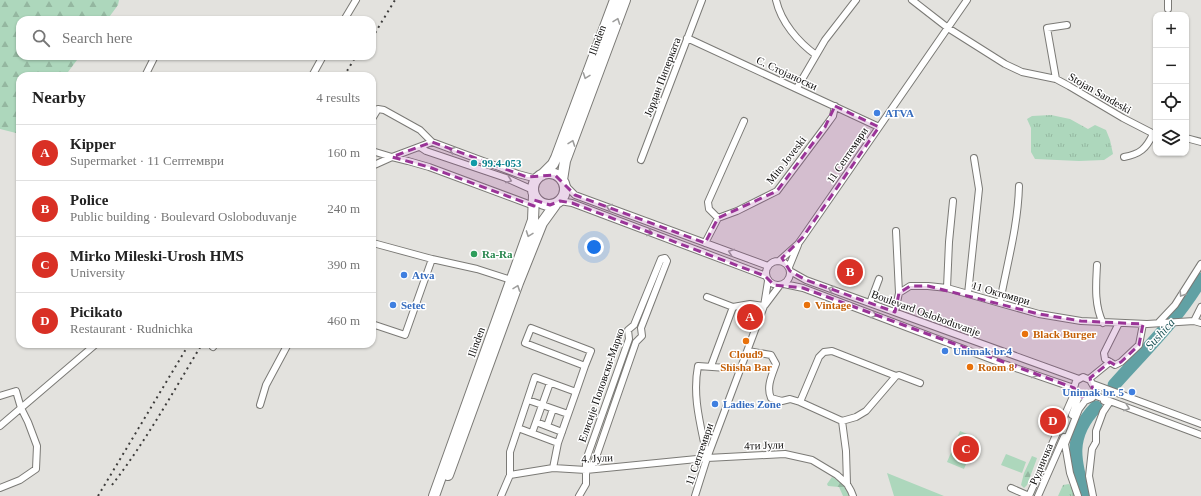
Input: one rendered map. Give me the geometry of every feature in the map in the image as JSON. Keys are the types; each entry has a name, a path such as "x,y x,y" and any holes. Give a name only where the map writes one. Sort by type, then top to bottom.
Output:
{"main road":[{"name":"Ilinden","path":"434,496 533,220 536,179 553,164 556,158 615,0"},
{"name":"Ilinden","path":"441,496 518,284 542,223 565,194 563,183 565,161 625,0"},
{"path":"542,175 551,173 559,177 563,183"},
{"path":"534,197 540,203 545,205 557,203"}],"street":[{"path":"346,16 356,0"},
{"name":"Јордан Пиперката","path":"641,160 702,0"},
{"path":"776,0 777,7 789,27 803,45 816,55"},
{"path":"797,88 833,29 856,0"},
{"name":"Stojan Sandeski","path":"912,0 948,28 1004,64 1022,72 1056,79 1153,133"},
{"name":"11 Септември","path":"779,261 798,244 967,0"},
{"path":"1168,0 1168,9"},
{"path":"1056,79 1048,28 1067,25"},
{"name":"С. Стојаноски","path":"687,38 879,127"},
{"path":"147,72 153,60"},
{"path":"314,72 321,60"},
{"name":"Mito Joveski","path":"718,218 737,211 776,191 833,116 835,106"},
{"path":"376,112 378,109 384,110 420,130 432,142 518,174 533,178 542,175"},
{"path":"705,243 718,218 709,209 708,202 744,121"},
{"path":"1124,157 1135,155 1143,150 1153,136"},
{"path":"1189,139 1201,142"},
{"path":"376,164 432,142"},
{"path":"420,147 426,151 506,178 534,197"},
{"path":"376,152 534,197"},
{"path":"968,294 979,190 974,158"},
{"path":"563,183 575,195 768,266"},
{"path":"1000,302 1015,226 1019,186"},
{"path":"947,288 953,201"},
{"path":"557,203 572,203 767,278 774,285 782,285 789,279 790,269 783,262 772,262 766,270 767,278"},
{"path":"895,312 899,293 896,231"},
{"path":"376,244 477,269 511,280"},
{"name":"11 Септември","path":"790,269 798,244"},
{"name":"Елисије Поповски-Марко","path":"579,496 586,484 586,470 586,460 629,340 628,330 634,325 661,259 665,258 667,261 641,328 642,336 636,342 594,463 586,470"},
{"path":"376,325 405,334 432,259"},
{"path":"1163,322 1201,264"},
{"path":"1097,265 1096,291 1098,314 1102,323"},
{"name":"Boulevard Osloboduvanje","path":"790,269 806,280 1088,380 1201,424"},
{"name":"11 Септември","path":"695,496 707,458 764,306 767,278"},
{"path":"870,303 879,279"},
{"name":"11 Септември","path":"764,306 782,285"},
{"name":"Boulevard Osloboduvanje","path":"782,285 802,288 1076,392 1087,396 1091,394"},
{"name":"11 Октомври","path":"899,293 910,286 947,288 1039,314 1081,321 1143,324 1163,322"},
{"path":"707,297 733,307 750,304 764,306"},
{"path":"711,366 733,307"},
{"path":"1194,320 1201,307"},
{"path":"1163,322 1194,320 1201,323"},
{"path":"1119,323 1104,353 1105,359 1118,365 1139,345 1143,324"},
{"path":"553,468 558,443 591,351 531,328 525,343 585,366"},
{"path":"0,426 91,348"},
{"path":"260,405 266,385 286,348"},
{"path":"748,351 771,355 776,364 769,385 769,394 771,398 782,401 790,399 800,402 842,421 856,417 866,411 896,376"},
{"path":"800,402 819,357 824,352 832,351 896,376 899,375 920,383"},
{"path":"1011,488 1029,496 1076,392 1075,383 1088,380 1110,362"},
{"path":"707,458 696,400 695,381 698,366 741,369"},
{"path":"501,496 510,475 510,452 535,377 576,392"},
{"path":"1088,380 1093,390 1091,394 1201,435"},
{"path":"532,433 550,383"},
{"path":"0,396 16,391 21,408 37,446 36,469 20,480 0,488"},
{"name":"Рудничка","path":"1038,496 1070,421 1076,392"},
{"path":"1042,496 1079,409 1085,401 1090,398 1097,398 1109,403 1103,412 1096,431 1096,442 1092,449 1089,476 1093,496"},
{"path":"528,400 568,414"},
{"path":"547,426 553,409"},
{"path":"842,421 846,451 847,484"},
{"path":"536,422 562,432"},
{"path":"518,428 558,443"},
{"path":"1065,444 1070,472 1078,496"},
{"name":"4ти Јули","path":"707,458 785,454 812,460 837,475 847,484 852,491 853,496"},
{"name":"4. Јули","path":"510,475 553,468 586,470 707,458"}],"highlighted area":[{"path":"835,106 879,127 803,237 782,258 790,271 806,280 895,312 899,293 910,286 928,286 1039,314 1081,321 1143,324 1139,345 1121,362 1115,365 1110,362 1090,378 1093,390 1082,397 1074,388 803,288 774,285 765,276 572,203 560,201 550,205 534,200 534,206 429,167 392,157 432,142 527,177 555,175 575,195 705,243 718,218 777,191 825,127"}],"green space":[{"path":"0,0 119,0 118,5 110,16 16,16 16,60 77,60 68,72 16,72 16,133 0,129"},
{"path":"1051,115 1070,119 1088,129 1095,125 1106,130 1113,154 1104,160 1079,161 1035,159 1031,152 1031,128 1027,119 1032,116"},
{"path":"960,431 977,438 964,469 947,462"},
{"path":"1006,454 1026,462 1022,473 1001,465"},
{"path":"1032,456 1037,458 1027,485 1024,488 1021,485 1024,473"},
{"path":"887,473 944,496 894,496"},
{"path":"832,477 843,485 849,496 843,496 839,487 828,486 827,484"},
{"path":"1069,484 1077,496 1058,496 1063,485"}],"waterway":[{"name":"Sushica","path":"1114,385 1182,308 1201,279"},
{"name":"Sushica","path":"1085,496 1076,460 1077,439 1081,428 1096,407"}],"railway":[{"path":"376,31 395,0"},
{"path":"346,72 354,60"},
{"path":"98,496 187,348"},
{"path":"112,485 148,434 200,348"}],"place":[{"name":"ATVA","path":"877,113"},
{"name":"99.4-053","path":"474,163"},
{"name":"Ra-Ra","path":"474,254"},
{"name":"Police","path":"850,272"},
{"name":"Atva","path":"404,275"},
{"name":"Setec","path":"393,305"},
{"name":"Vintage","path":"807,305"},
{"name":"Kipper","path":"750,317"},
{"name":"Black Burger","path":"1025,334"},
{"name":"Cloud9 Shisha Bar","path":"746,341"},
{"name":"Unimak br.4","path":"945,351"},
{"name":"Room 8","path":"970,367"},
{"name":"Unimak br. 5","path":"1132,392"},
{"name":"Ladies Zone","path":"715,404"},
{"name":"Picikato","path":"1053,421"},
{"name":"Mirko Mileski-Urosh HMS","path":"966,449"}]}
